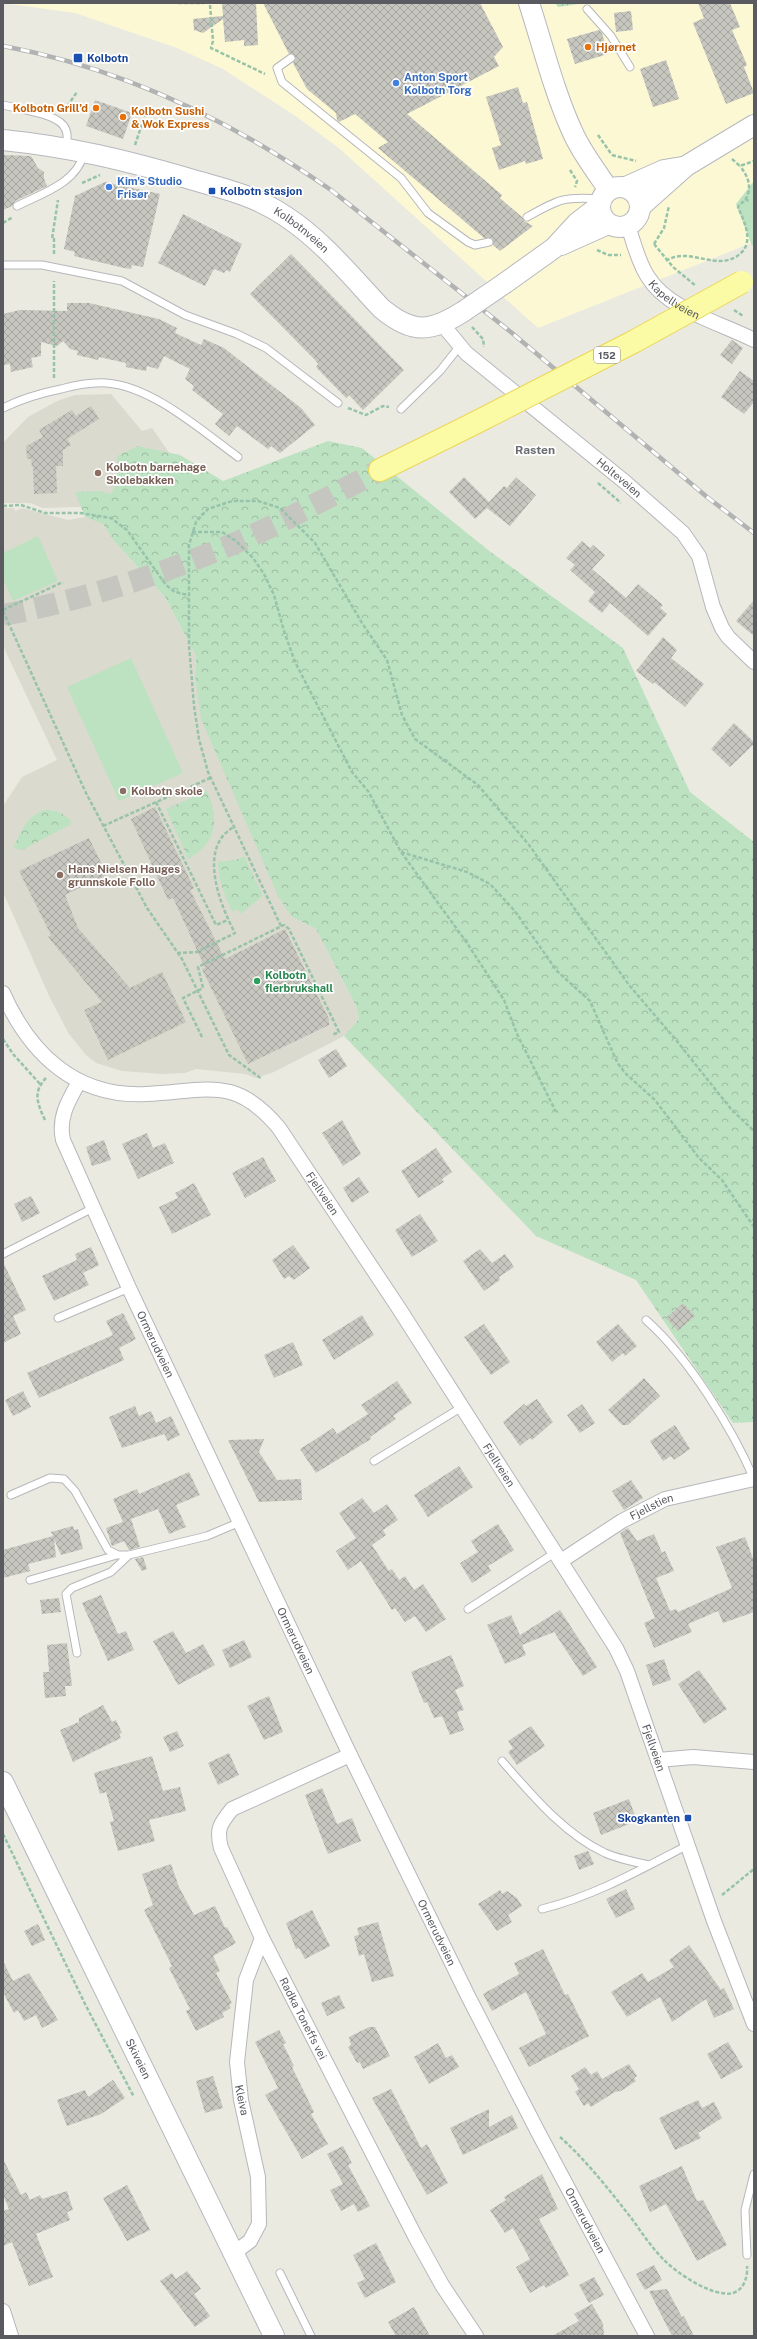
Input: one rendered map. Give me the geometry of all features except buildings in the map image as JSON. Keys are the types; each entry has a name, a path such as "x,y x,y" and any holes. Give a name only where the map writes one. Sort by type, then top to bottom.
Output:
{"main road":[{"name":"152","path":"380,470 635,341 748,278"}],"street":[{"path":"529,3 559,97 573,133 586,158 609,195"},
{"path":"640,206 686,166 754,126"},
{"name":"Kolbotnveien","path":"3,140 76,149 232,190 266,205 286,216 313,238 391,316 411,327 423,328 442,324 462,312 554,248 577,223 609,195"},
{"path":"609,195 636,194 640,206 637,218 618,225 602,216 609,195 664,170 686,166"},
{"name":"Kolbotnveien","path":"554,248 618,225"},
{"name":"Kapellveien","path":"618,225 648,277 665,296 687,310 754,340"},
{"name":"Holteveien","path":"442,324 459,347 683,532 699,556 713,607 722,628 728,637 754,662"},
{"path":"3,993 16,1020 29,1039 57,1068 78,1082"},
{"name":"Ormerudveien","path":"78,1082 64,1113 61,1133 66,1149 129,1288 350,1755 468,1996 538,2132 647,2336"},
{"name":"Fjellveien","path":"78,1082 129,1094 146,1094 199,1088 234,1092 260,1107 279,1128 462,1407 616,1648 627,1671 709,1905 754,2024"},
{"name":"Fjellstien","path":"558,1556 665,1499 754,1479"},
{"name":"Radka Toneffs vei","path":"350,1755 232,1809 222,1821 218,1834 220,1848 262,1938 416,2238 442,2285 476,2336"},
{"path":"658,1760 693,1757 754,1762"},
{"name":"Skiveien","path":"3,1782 274,2336"},
{"name":"Kleiva","path":"234,2253 250,2241 259,2224 258,2177 240,2093 238,2062 246,1980 262,1938"},
{"path":"3,2311 11,2336"}],"lane":[{"path":"588,9 610,36 630,67"},
{"path":"291,58 277,68 282,82 401,178 428,213 468,242 475,245 489,242"},
{"path":"3,105 39,113 57,121 64,126 82,163 71,177 18,206"},
{"path":"527,217 549,205 571,196 609,195"},
{"path":"3,265 54,263 122,281 185,315 252,340 296,370 338,403"},
{"path":"401,409 440,371 459,347"},
{"path":"3,408 54,390 93,383 107,383 132,389 170,408 238,457"},
{"path":"3,1254 93,1208"},
{"path":"58,1318 129,1288"},
{"path":"646,1320 660,1332 700,1385 746,1461 754,1479"},
{"path":"374,1461 462,1407"},
{"path":"10,1495 50,1478 64,1479 75,1491 108,1550 118,1555"},
{"path":"30,1580 118,1555 130,1555 207,1536 240,1522"},
{"path":"77,1653 66,1594 72,1588 111,1572 130,1555"},
{"path":"468,1609 558,1556"},
{"path":"502,1761 553,1815 576,1834 604,1852 619,1858 649,1866"},
{"path":"542,1908 571,1901 599,1890 688,1845"},
{"path":"747,2255 745,2210 754,2174"},
{"path":"280,2273 310,2336"}],"path":[{"path":"178,3 204,3"},
{"path":"210,5 213,41 211,48 282,82"},
{"path":"57,121 77,92"},
{"path":"136,141 147,109"},
{"path":"596,133 612,155 639,162"},
{"path":"607,158 612,155"},
{"path":"666,261 680,255 725,261 738,256 746,247 746,226 738,207 745,199 749,189 748,179 740,166 732,159"},
{"path":"740,166 754,161"},
{"path":"745,199 749,201"},
{"path":"54,390 54,239 52,239 58,201"},
{"path":"650,245 654,244 664,228 669,204"},
{"path":"3,222 13,217"},
{"path":"593,248 608,255 625,254"},
{"path":"462,312 483,339 485,343 483,349"},
{"path":"338,403 363,415 369,415 384,406 401,409"},
{"path":"281,926 210,778 202,754 197,726 191,676 187,562 192,532 202,515 208,509 225,503 258,501 280,508 315,543 362,623 387,660 402,715 414,739 478,785 529,845 629,985 676,1040 731,1110 754,1131"},
{"path":"3,506 21,506 45,513 80,513 111,518 127,530 166,585 175,592 188,595"},
{"path":"192,532 222,532 236,541 257,563 274,594 284,631 295,662 352,772 368,791 401,852 467,943 504,1000 517,1034 556,1112"},
{"path":"63,582 3,610 103,826 146,908 177,953 229,1055 262,1079"},
{"path":"103,826 210,778"},
{"path":"156,802 216,925 228,920"},
{"path":"177,953 197,952 235,934 219,896 215,857 220,837 234,827"},
{"path":"401,852 467,872 490,884 514,910 557,971 590,1001 617,1062 625,1073 655,1100 699,1158 722,1180 754,1227"},
{"path":"202,1037 183,998 203,988 198,966 284,925 289,929 339,1032 332,1035"},
{"path":"3,1039 13,1054 40,1084"},
{"path":"47,1123 37,1103 40,1084 48,1077"},
{"path":"709,1905 754,1869"},
{"path":"538,2132 545,2130 554,2132 574,2149 617,2200 660,2255 688,2278 713,2291 724,2294 732,2293 740,2289 745,2282 747,2273 747,2255"}],"shaded area":[{"path":"3,3 754,3 754,242 538,328 340,149 297,117 223,69 177,48 75,13"},
{"name":"Kolbotn barnehage Skolebakken","path":"111,394 142,431 152,428 170,454 116,506 43,508 30,503 3,503 3,443 28,417 57,401 75,395"},
{"name":"Kolbotn skole","path":"3,508 14,508 15,511 22,508 68,520 85,517 94,519 103,524 113,540 165,597 196,656 195,676 292,917 316,929 356,1006 359,1019 344,1036 274,1072 256,1078 245,1074 196,1069 185,1073 162,1074 122,1071 96,1063 86,1055 69,1034 50,998 3,892 3,806 22,777 57,760 3,646"}],"green space":[{"path":"555,3 586,3 558,7"},
{"path":"754,181 754,245 752,246 736,204"},
{"path":"328,441 362,448 488,550 623,648 690,792 754,842 754,1422 733,1423 636,1280 536,1236 344,1036 359,1019 356,1006 316,929 292,917 278,896 201,719 195,676 196,656 165,597 113,540 103,524 85,517 75,492 99,491 111,494 117,481 117,456 138,446 180,455 223,481"},
{"path":"38,536 58,581 13,601 3,579 3,553"},
{"path":"131,658 183,773 119,801 67,687"},
{"path":"207,791 213,811 213,829 205,845 188,859 166,809"},
{"path":"44,810 52,810 65,815 71,821 70,825 22,850 13,848 28,821"},
{"path":"244,856 263,896 240,914 238,909 232,912 229,906 221,882 218,862 236,860"}],"tunnel":[{"path":"3,615 55,604 106,590 181,565 272,526 380,470"}],"railway":[{"path":"3,46 91,68 133,83 174,100 215,120 255,141 293,165 331,190 512,333 707,497 754,533"}],"place":[{"name":"Hjørnet","path":"588,47"},
{"name":"Kolbotn","path":"78,58"},
{"name":"Anton Sport Kolbotn Torg","path":"396,83"},
{"name":"Kolbotn Grill’d","path":"96,108"},
{"name":"Kolbotn Sushi & Wok Express","path":"123,117"},
{"name":"Kim's Studio Frisør","path":"109,187"},
{"name":"Kolbotn stasjon","path":"212,191"},
{"name":"Kolbotn barnehage Skolebakken","path":"98,473"},
{"name":"Kolbotn skole","path":"123,791"},
{"name":"Hans Nielsen Hauges grunnskole Follo","path":"60,875"},
{"name":"Kolbotn flerbrukshall","path":"257,981"},
{"name":"Skogkanten","path":"688,1818"}],"district":[{"name":"Rasten","path":"535,450"}]}
